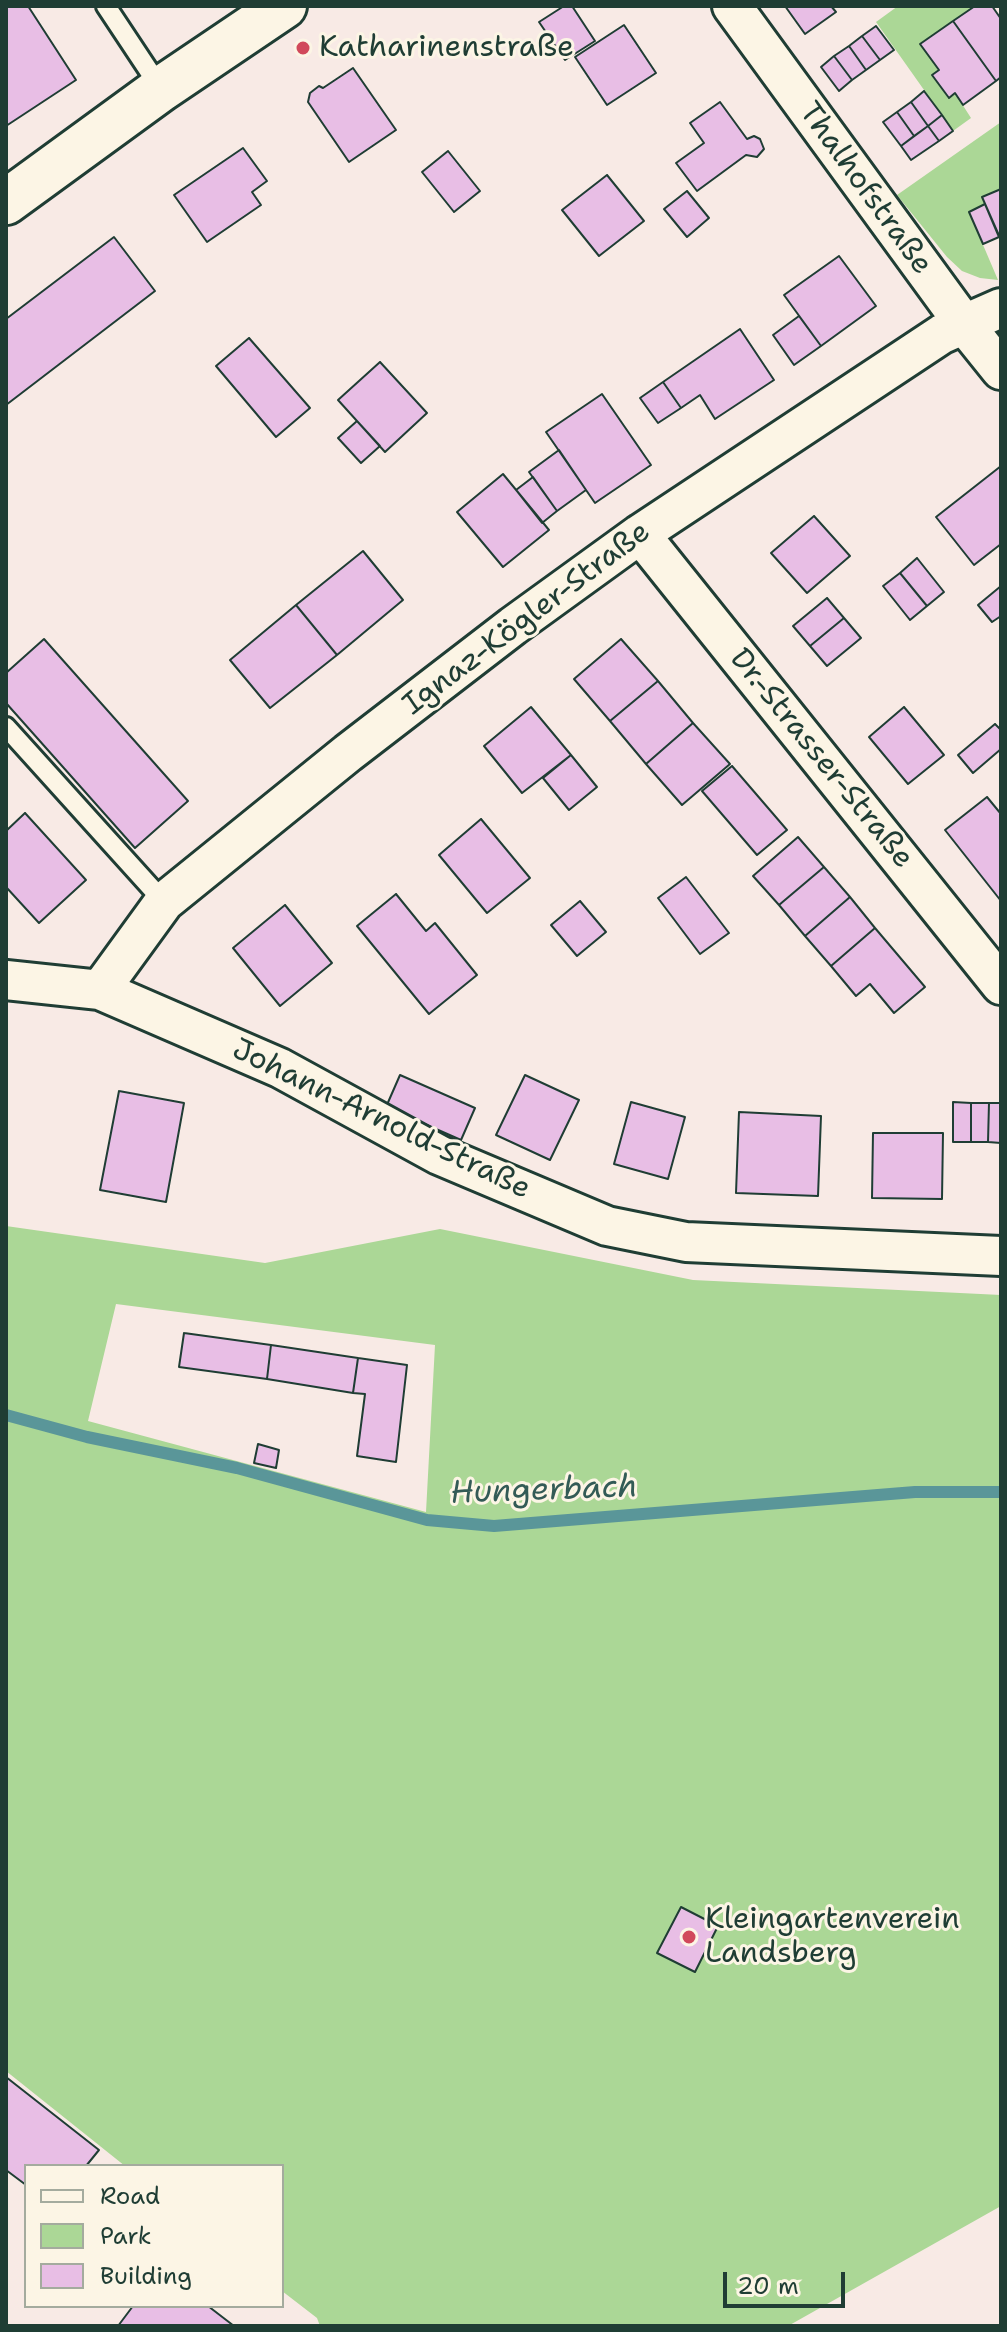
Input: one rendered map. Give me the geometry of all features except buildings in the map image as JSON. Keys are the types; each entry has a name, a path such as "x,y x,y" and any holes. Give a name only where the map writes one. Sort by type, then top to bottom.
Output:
{"main road":[{"path":"6,202 161,89 284,6"}],"street":[{"name":"Thalhofstraße","path":"732,6 964,324 1001,370"},
{"name":"Ignaz-Kögler-Straße","path":"100,990 164,902 348,753 513,626 640,534 942,334 1001,308"},
{"name":"Dr.-Strasser-Straße","path":"640,534 1001,985"},
{"name":"Johann-Arnold-Straße","path":"6,980 100,990 280,1068 439,1155 607,1226 686,1242 1001,1256"}],"lane":[{"path":"106,6 161,89"},
{"path":"6,727 164,902"}],"green space":[{"path":"898,6 975,6 920,44 939,70 933,75 948,98 955,93 971,118 953,131 876,22"},
{"path":"1001,122 1001,189 982,198 985,204 969,212 998,280 980,278 962,271 897,195"},
{"path":"6,1226 265,1263 440,1229 693,1280 1001,1295 1001,2206 788,2326 320,2326 317,2318 284,2293 284,2164 122,2164 6,2071","holes":["116,1304 435,1345 426,1512 88,1421"]}],"waterway":[{"name":"Hungerbach","path":"6,1415 87,1437 237,1468 427,1520 494,1526 915,1492 1001,1492"}],"place":[{"name":"Katharinenstraße","path":"303,48"},
{"name":"Kleingartenverein Landsberg","path":"689,1937"}]}
